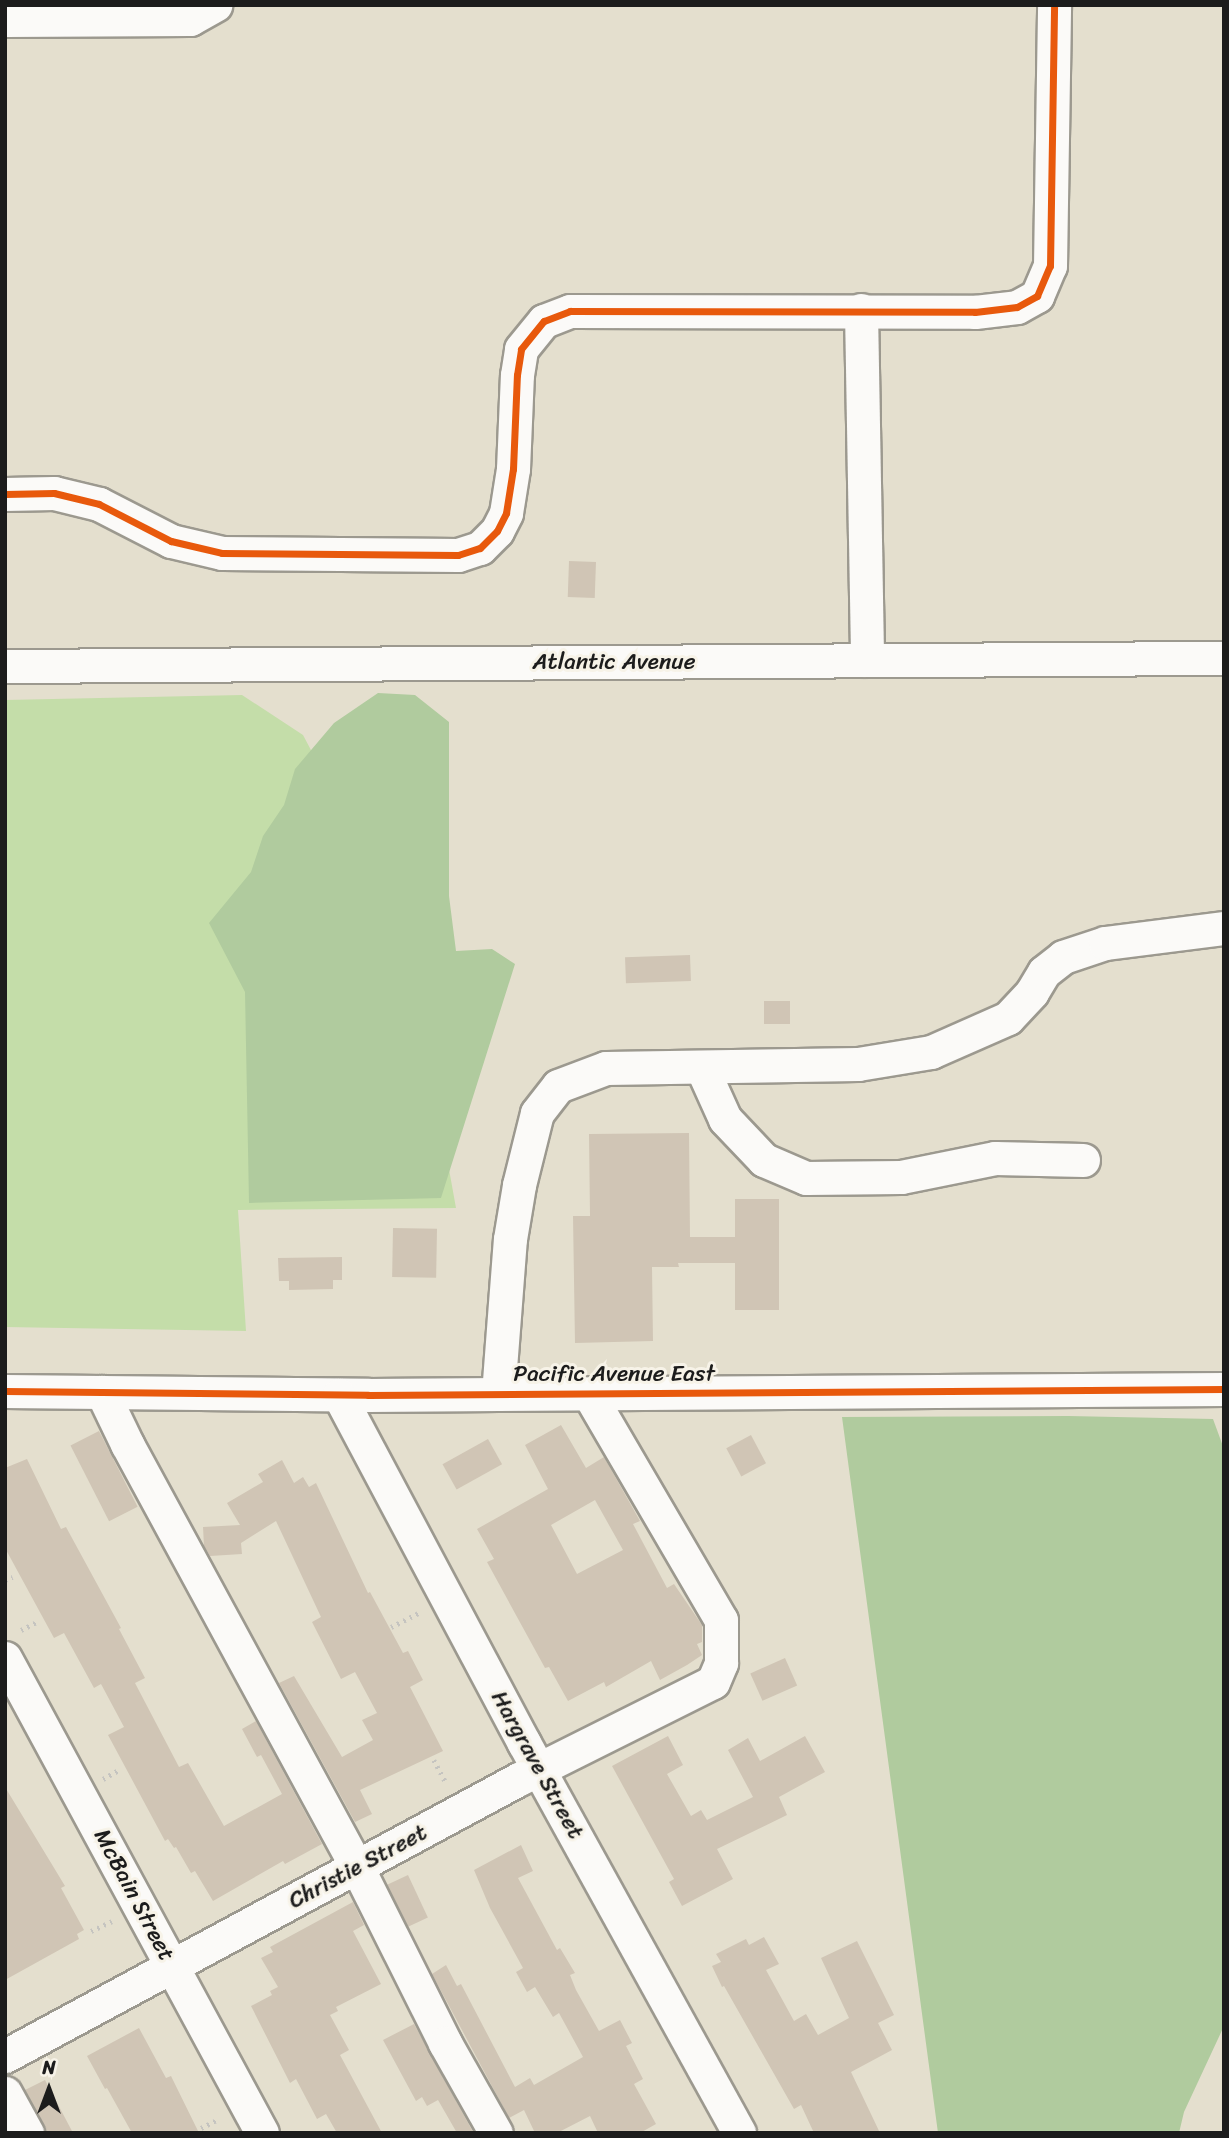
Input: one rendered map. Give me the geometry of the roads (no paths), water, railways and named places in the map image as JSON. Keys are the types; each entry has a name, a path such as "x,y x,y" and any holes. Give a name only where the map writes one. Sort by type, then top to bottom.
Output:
{"street":[{"path":"5,20 190,19 215,5"},
{"path":"5,494 54,493 99,504 171,541 222,553 458,555 480,548 497,531 506,513 513,469 517,374 521,349 544,321 570,311 975,312 1017,307 1037,296 1050,267 1054,5"},
{"path":"861,310 867,660"},
{"name":"Atlantic Avenue","path":"5,666 1224,658"},
{"path":"499,1394 510,1239 519,1185 537,1113 558,1086 606,1068 858,1064 932,1052 1008,1018 1032,992 1044,972 1063,957 1105,943 1224,928"},
{"path":"702,1068 725,1119 764,1160 806,1178 901,1177 995,1158 1083,1160"},
{"name":"Pacific Avenue East","path":"5,1391 339,1395 1224,1389"},
{"path":"102,1392 127,1444 356,1867 445,2043 496,2133"},
{"name":"Christie Street","path":"5,2056 539,1769 713,1682 721,1663 721,1620 589,1394"},
{"name":"Hargrave Street","path":"339,1395 539,1769 739,2133"},
{"name":"McBain Street","path":"13,1644 172,1966 262,2133"},
{"path":"5,2093 27,2133"}]}
